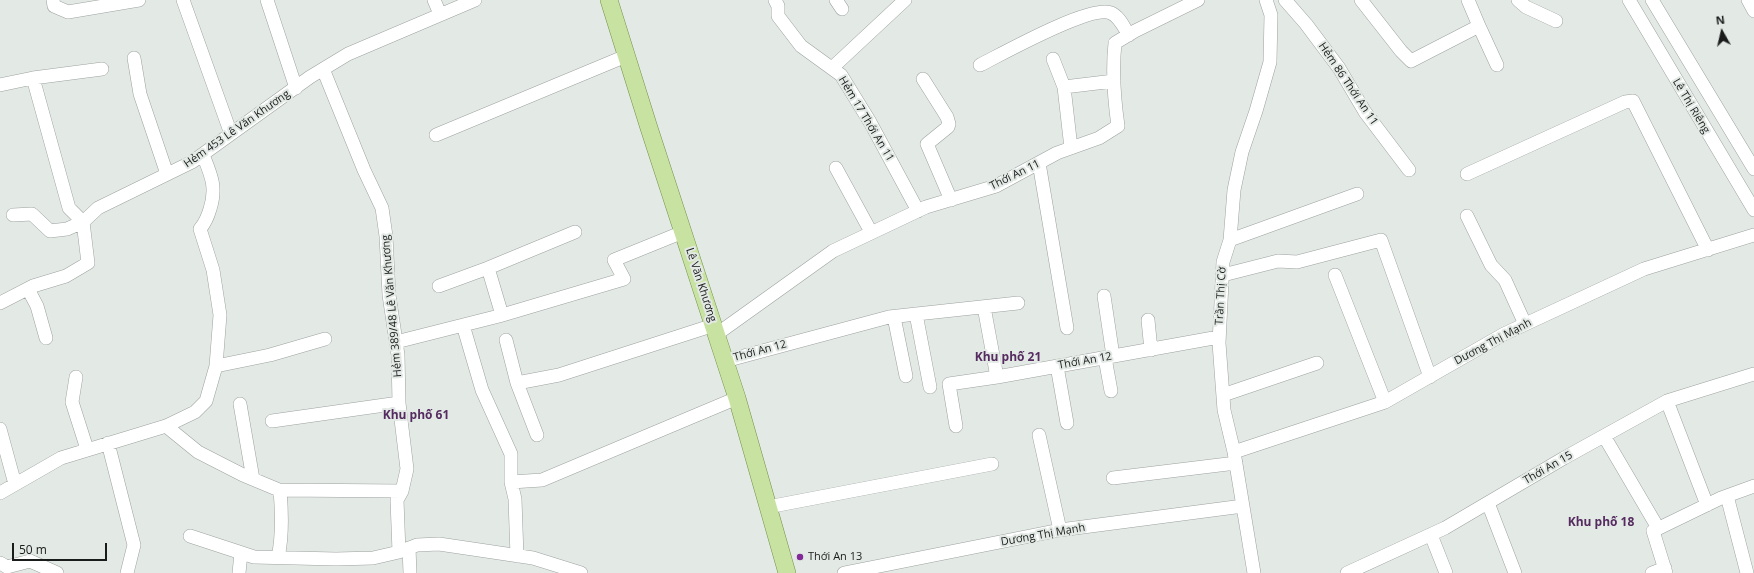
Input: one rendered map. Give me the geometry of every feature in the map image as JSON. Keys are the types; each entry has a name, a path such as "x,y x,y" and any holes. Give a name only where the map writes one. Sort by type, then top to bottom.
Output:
{"main road":[{"name":"Lê Văn Khương","path":"609,0 683,232 716,329 787,573"}],"street":[{"path":"53,0 54,6 68,12 139,0"},
{"path":"183,0 232,134"},
{"path":"267,0 296,88"},
{"path":"434,0 440,14"},
{"name":"Hẻm 17 Thới An 11","path":"775,0 778,6 778,16 801,46 842,75 870,122 918,211"},
{"path":"832,68 905,0"},
{"name":"Thới An 11","path":"517,383 559,376 716,329 833,251 871,232 918,211 996,186 1071,148 1099,138 1118,126 1114,81 1115,43 1198,0"},
{"name":"Trần Thị Cờ","path":"1254,573 1235,458 1224,410 1219,337 1223,262 1230,240 1234,190 1242,152 1270,62 1271,15 1266,0"},
{"name":"Hẻm 86 Thới An 11","path":"1286,0 1339,68 1365,112 1408,170"},
{"path":"1361,0 1401,51 1411,61 1479,26"},
{"path":"1468,0 1497,65"},
{"path":"1518,0 1526,7 1556,21"},
{"name":"Lê Thị Riêng","path":"1630,0 1754,210"},
{"name":"Lê Thị Riêng","path":"1652,0 1754,170"},
{"path":"1748,0 1754,12"},
{"name":"Hẻm 453 Lê Văn Khương","path":"83,222 98,208 192,162 323,69 348,54 470,1"},
{"path":"980,65 1050,30 1101,12 1112,14 1117,17 1129,35"},
{"path":"436,135 626,56"},
{"path":"134,58 140,94 167,174"},
{"path":"1053,59 1064,87 1071,148"},
{"path":"0,85 33,78 102,69"},
{"name":"Hẻm 389/48 Lê Văn Khương","path":"323,69 364,170 382,208 386,236 389,295 396,342 399,403 407,469 402,491 397,500 404,550 410,573"},
{"path":"0,303 28,288 66,276 88,263 83,222 69,208 33,78"},
{"path":"923,79 948,121 948,127 927,144 951,200"},
{"path":"1064,87 1114,81"},
{"path":"1467,174 1625,102 1633,101 1708,250"},
{"path":"0,493 61,458 166,426 195,412 206,401 216,366 220,315 213,270 200,229 204,225 214,197 213,184 203,154"},
{"path":"1039,163 1067,328"},
{"path":"836,168 871,232"},
{"path":"1230,240 1357,194"},
{"path":"13,215 32,214 50,231 67,228 83,222"},
{"path":"1467,216 1491,265 1505,280 1525,324"},
{"path":"439,286 488,268 575,232"},
{"path":"396,342 502,315 624,279 614,260 683,232"},
{"name":"Dương Thị Mạnh","path":"1113,478 1235,458 1385,402 1504,334 1644,270 1754,235"},
{"path":"1223,275 1278,261 1297,262 1381,240 1430,377"},
{"path":"488,268 502,315"},
{"path":"1335,275 1385,402"},
{"path":"28,288 37,306 46,338"},
{"path":"1104,296 1111,391"},
{"name":"Thới An 12","path":"725,361 894,317 1018,303"},
{"path":"984,307 997,377"},
{"path":"916,314 930,387"},
{"path":"894,317 906,376"},
{"path":"1148,320 1151,350"},
{"path":"463,325 482,390 511,454 512,482 515,499 517,556"},
{"name":"Thới An 12","path":"956,426 949,384 997,377 1219,337"},
{"path":"216,366 270,355 326,339"},
{"path":"506,340 517,383 537,435"},
{"path":"1223,395 1317,363"},
{"path":"1057,366 1067,423"},
{"name":"Thới An 15","path":"1347,573 1445,528 1667,401 1754,374"},
{"path":"76,377 72,402 87,449"},
{"path":"512,482 542,480 737,398"},
{"path":"1667,401 1707,505"},
{"path":"272,421 399,403"},
{"path":"240,404 253,479"},
{"path":"166,426 198,452 253,479 280,490 402,491"},
{"path":"0,429 15,484"},
{"path":"1039,435 1060,530"},
{"path":"1604,436 1658,528"},
{"path":"108,443 134,544 127,573"},
{"path":"768,507 992,464"},
{"path":"1652,573 1666,571 1653,530 1727,496 1754,486"},
{"path":"278,557 282,541 280,490"},
{"path":"1727,496 1747,573"},
{"path":"1488,503 1515,573"},
{"name":"Dương Thị Mạnh","path":"844,573 1060,530 1243,506"},
{"path":"1431,535 1446,573"},
{"path":"190,536 241,553 254,556 278,557 373,558 404,550 417,544 439,544 533,558 581,573"},
{"path":"239,573 241,553"},
{"path":"0,563 7,567 30,561 57,573"}],"place":[{"name":"Thới An 13","path":"800,557"}],"district":[{"name":"Khu phố 21","path":"1008,358"},
{"name":"Khu phố 61","path":"416,416"},
{"name":"Khu phố 18","path":"1601,523"}]}
